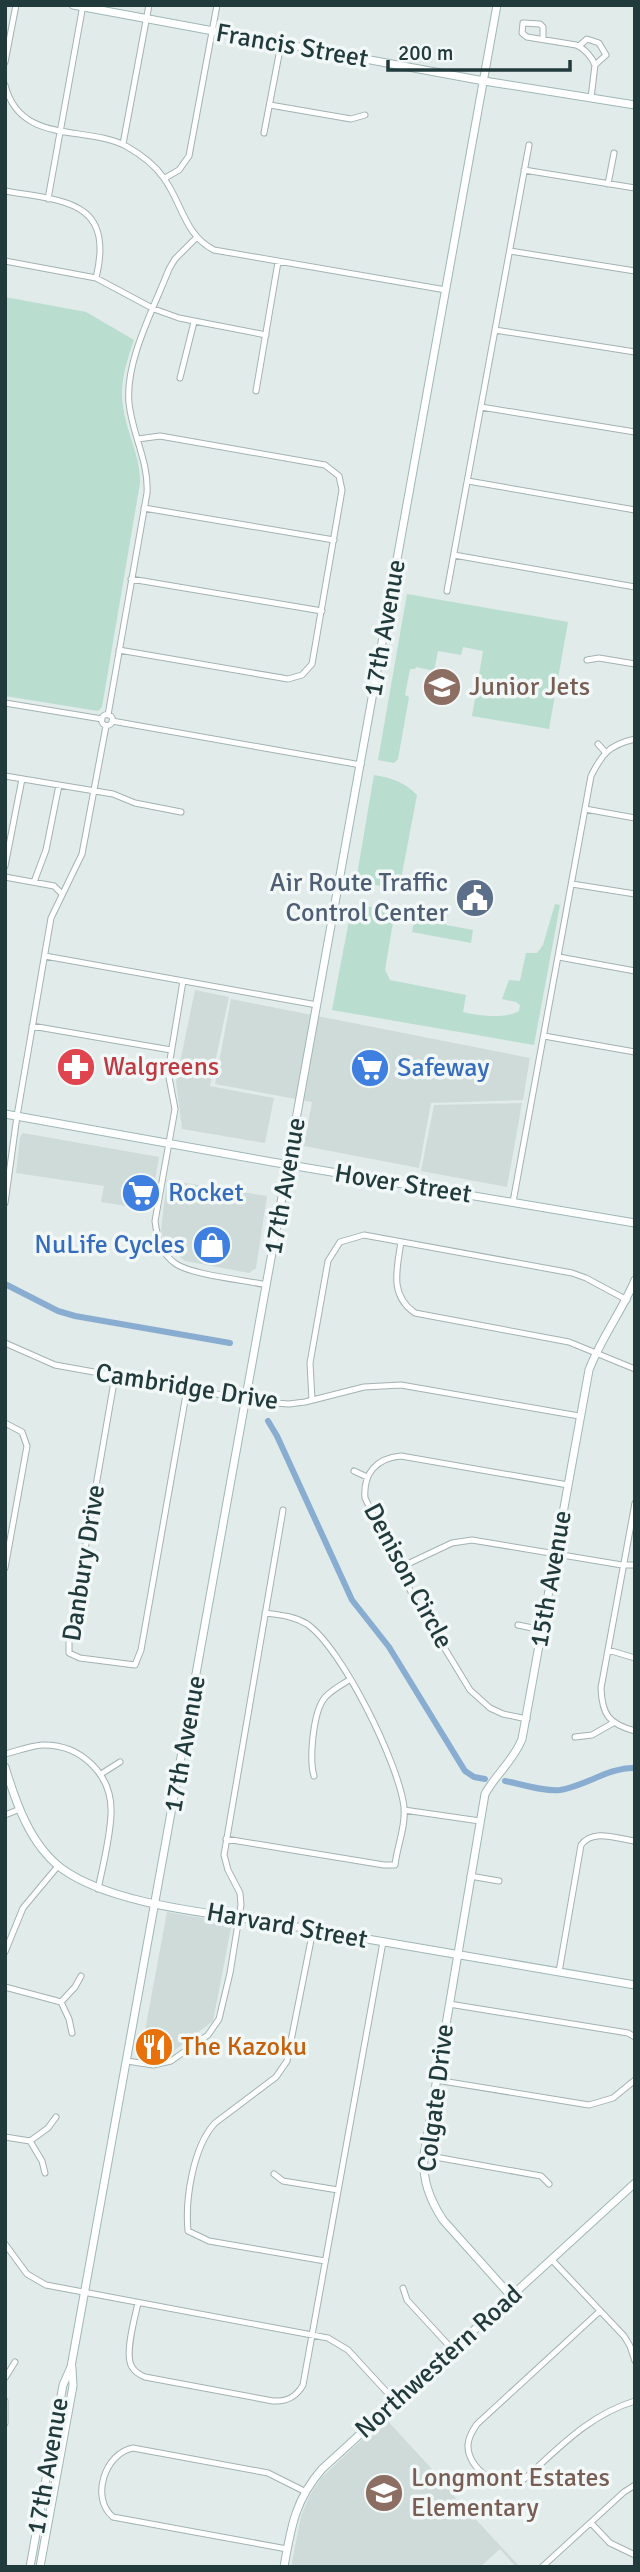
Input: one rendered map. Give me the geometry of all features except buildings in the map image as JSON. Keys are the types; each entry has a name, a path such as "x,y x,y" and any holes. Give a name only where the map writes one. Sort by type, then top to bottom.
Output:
{"main road":[{"name":"Francis Street","path":"73,5 484,81 635,105"},
{"name":"17th Avenue","path":"30,2567 64,2385 71,2367 85,2293 497,5"},
{"name":"Hover Street","path":"5,1114 635,1223"},
{"name":"15th Avenue","path":"458,1954 485,1794 517,1751 527,1719 589,1370 635,1280"},
{"name":"Harvard Street","path":"5,1767 20,1809 36,1840 58,1866 98,1889 156,1903 635,1985"},
{"name":"Colgate Drive","path":"458,1954 424,2155 424,2178 434,2207 443,2220 511,2296"},
{"name":"Northwestern Road","path":"284,2567 296,2512 304,2491 322,2469 635,2183"},
{"name":"17th Avenue","path":"40,2567 73,2386 71,2367"}],"street":[{"path":"5,62 16,5"},
{"path":"123,144 149,5"},
{"path":"165,178 178,170 189,156 217,5"},
{"path":"48,199 83,6"},
{"path":"543,39 543,27 540,24 523,23 522,33 527,37 579,46 595,65 591,98"},
{"path":"579,46 587,39 599,43 606,55 603,61 595,65"},
{"path":"264,133 281,44"},
{"path":"5,85 8,103 30,121 42,127 123,144 139,153 165,178 196,238 214,250 446,290"},
{"path":"270,105 351,119 365,116"},
{"path":"447,591 529,145"},
{"path":"608,184 614,153"},
{"path":"524,170 635,188"},
{"path":"5,191 74,206 93,223 101,244 96,278"},
{"path":"196,238 175,259 138,351 129,390 130,406 148,479 108,715 112,721 360,765"},
{"path":"510,251 635,271"},
{"path":"5,261 96,278 154,309 194,322 266,335"},
{"path":"256,391 278,262"},
{"path":"180,378 194,322"},
{"path":"495,330 635,352"},
{"path":"481,407 635,432"},
{"path":"119,650 288,679 307,671 312,663 342,490 341,481 333,469 325,465 160,436 138,439"},
{"path":"468,481 635,510"},
{"path":"144,508 334,540"},
{"path":"454,555 635,587"},
{"path":"131,579 322,611"},
{"path":"587,660 599,658 635,664"},
{"path":"5,702 102,719 108,715"},
{"path":"102,719 106,726"},
{"path":"5,1203 7,1172 51,918 82,855 106,726 112,721"},
{"path":"513,1202 591,776 601,756 617,743 635,739"},
{"path":"598,744 606,752"},
{"path":"5,776 113,794 135,803 181,812"},
{"path":"5,866 22,779"},
{"path":"34,882 46,850 59,785"},
{"path":"585,809 635,818"},
{"path":"5,877 54,886 62,894"},
{"path":"572,884 635,894"},
{"path":"45,956 317,1005"},
{"path":"559,957 635,971"},
{"path":"183,981 168,1072 175,1109 155,1221 156,1234 165,1252 176,1264 267,1285"},
{"path":"32,1026 172,1050"},
{"path":"544,1036 635,1052"},
{"path":"312,1401 310,1363 328,1261 340,1242 353,1236 364,1235 572,1273 626,1300"},
{"path":"401,1242 395,1280 397,1290 407,1307 415,1313 569,1342 635,1369"},
{"name":"Cambridge Drive","path":"5,1343 55,1365 247,1399 289,1404 312,1401 364,1387 401,1385 579,1416"},
{"name":"Danbury Drive","path":"116,1376 69,1643 69,1653 80,1658 135,1665 141,1650 187,1389"},
{"path":"5,1423 22,1432 27,1446 5,1568"},
{"name":"Denison Circle","path":"527,1719 490,1708 470,1690 414,1598 365,1498 368,1477 374,1466 383,1460 401,1456 568,1485"},
{"path":"354,1471 368,1477"},
{"path":"635,1503 622,1565 601,1699 613,1723 635,1731"},
{"path":"127,2061 153,2065 171,2061 215,2027 219,2019 230,1973 240,1893 225,1862 226,1839 284,1510"},
{"path":"399,1568 461,1541 472,1540 635,1565"},
{"path":"226,1839 395,1866 404,1810 395,1773 380,1733 328,1646 308,1625 286,1616 265,1613"},
{"path":"518,1625 542,1630"},
{"path":"608,1650 635,1658"},
{"path":"314,1776 311,1756 319,1710 329,1693 349,1680"},
{"path":"575,1737 592,1735 613,1723"},
{"path":"5,1754 39,1745 63,1748 88,1760 101,1774 107,1786 111,1815 98,1889"},
{"path":"101,1774 120,1762"},
{"path":"5,1815 20,1809"},
{"path":"404,1810 480,1821"},
{"path":"559,1972 581,1845 591,1836 598,1835 635,1841"},
{"path":"5,1952 23,1908 58,1866"},
{"path":"470,1876 499,1881"},
{"path":"313,1930 287,2061 276,2077 208,2131 197,2153 187,2214 188,2231 209,2241 325,2262"},
{"path":"138,2303 129,2354 131,2366 137,2373 145,2377 273,2401 290,2399 298,2393 303,2385 383,1942"},
{"path":"61,2002 81,1976"},
{"path":"5,1987 61,2002"},
{"path":"61,2002 72,2033"},
{"path":"449,2004 635,2037"},
{"path":"436,2080 589,2105 613,2098 635,2080"},
{"path":"5,2137 30,2141 48,2128 56,2117"},
{"path":"30,2141 42,2161 45,2174"},
{"path":"424,2155 541,2176 549,2184"},
{"path":"274,2174 283,2180 338,2190"},
{"path":"5,2244 27,2274 36,2281 85,2293 327,2338 348,2350 395,2401"},
{"path":"552,2260 624,2336 635,2361"},
{"path":"403,2288 407,2300 452,2349"},
{"path":"600,2311 477,2424 468,2442 469,2453 485,2475 495,2482 513,2485 521,2482 573,2434 600,2415 635,2401"},
{"path":"5,2378 15,2362"},
{"path":"5,2401 5,2423"},
{"path":"287,2549 113,2517 106,2511 102,2498 109,2463 117,2454 133,2448 268,2473 304,2491"},
{"path":"542,2567 635,2485"},
{"path":"591,2523 610,2543 635,2555"}],"shaded area":[{"path":"195,990 229,997 210,1086 274,1098 265,1143 182,1129 176,1082"},
{"path":"231,999 530,1058 523,1100 431,1103 419,1168 304,1146 312,1102 215,1084"},
{"path":"522,1103 507,1187 421,1171 434,1105"},
{"path":"23,1133 159,1157 150,1210 101,1202 104,1186 16,1173 20,1137"},
{"path":"167,1180 267,1196 256,1268 249,1273 185,1261 171,1250 164,1241 161,1230"},
{"path":"167,1912 232,1923 213,2021 167,2056 151,2060 140,2057"},
{"name":"Longmont Estates Elementary","path":"385,2418 453,2492 475,2474 477,2476 454,2496 520,2567 516,2567 500,2549 480,2567 291,2567 301,2516 310,2495 321,2478"}],"green space":[{"path":"5,297 86,312 134,340 124,373 122,398 140,483 102,707 98,711 5,696"},
{"path":"407,594 568,622 549,729 472,716 483,651 463,647 461,655 438,651 434,671 416,667 410,669 405,695 409,697 398,759 394,763 378,760"},
{"path":"374,775 397,781 417,795 401,879 390,886 366,883 366,880 357,875"},
{"path":"555,904 560,905 534,1045 332,1010 351,910 354,906 380,908 394,916 385,970 390,980 466,995 463,1012 492,1016 519,1011 520,1005 516,1002 502,999 509,980 520,981 526,953 537,953 543,945"},
{"path":"417,905 448,911 446,925 473,930 471,943 412,932"}],"waterway":[{"path":"5,1284 58,1311 75,1316 230,1343"},
{"path":"268,1421 352,1600 389,1647 465,1771 474,1777 485,1779"},
{"path":"505,1781 540,1789 560,1790 616,1770 635,1768"}],"place":[{"name":"Junior Jets","path":"442,687"},
{"name":"Air Route Traffic Control Center","path":"475,898"},
{"name":"Walgreens","path":"76,1067"},
{"name":"Safeway","path":"370,1068"},
{"name":"Rocket","path":"141,1193"},
{"name":"NuLife Cycles","path":"212,1245"},
{"name":"The Kazoku","path":"154,2047"},
{"name":"Longmont Estates Elementary","path":"384,2493"}]}
